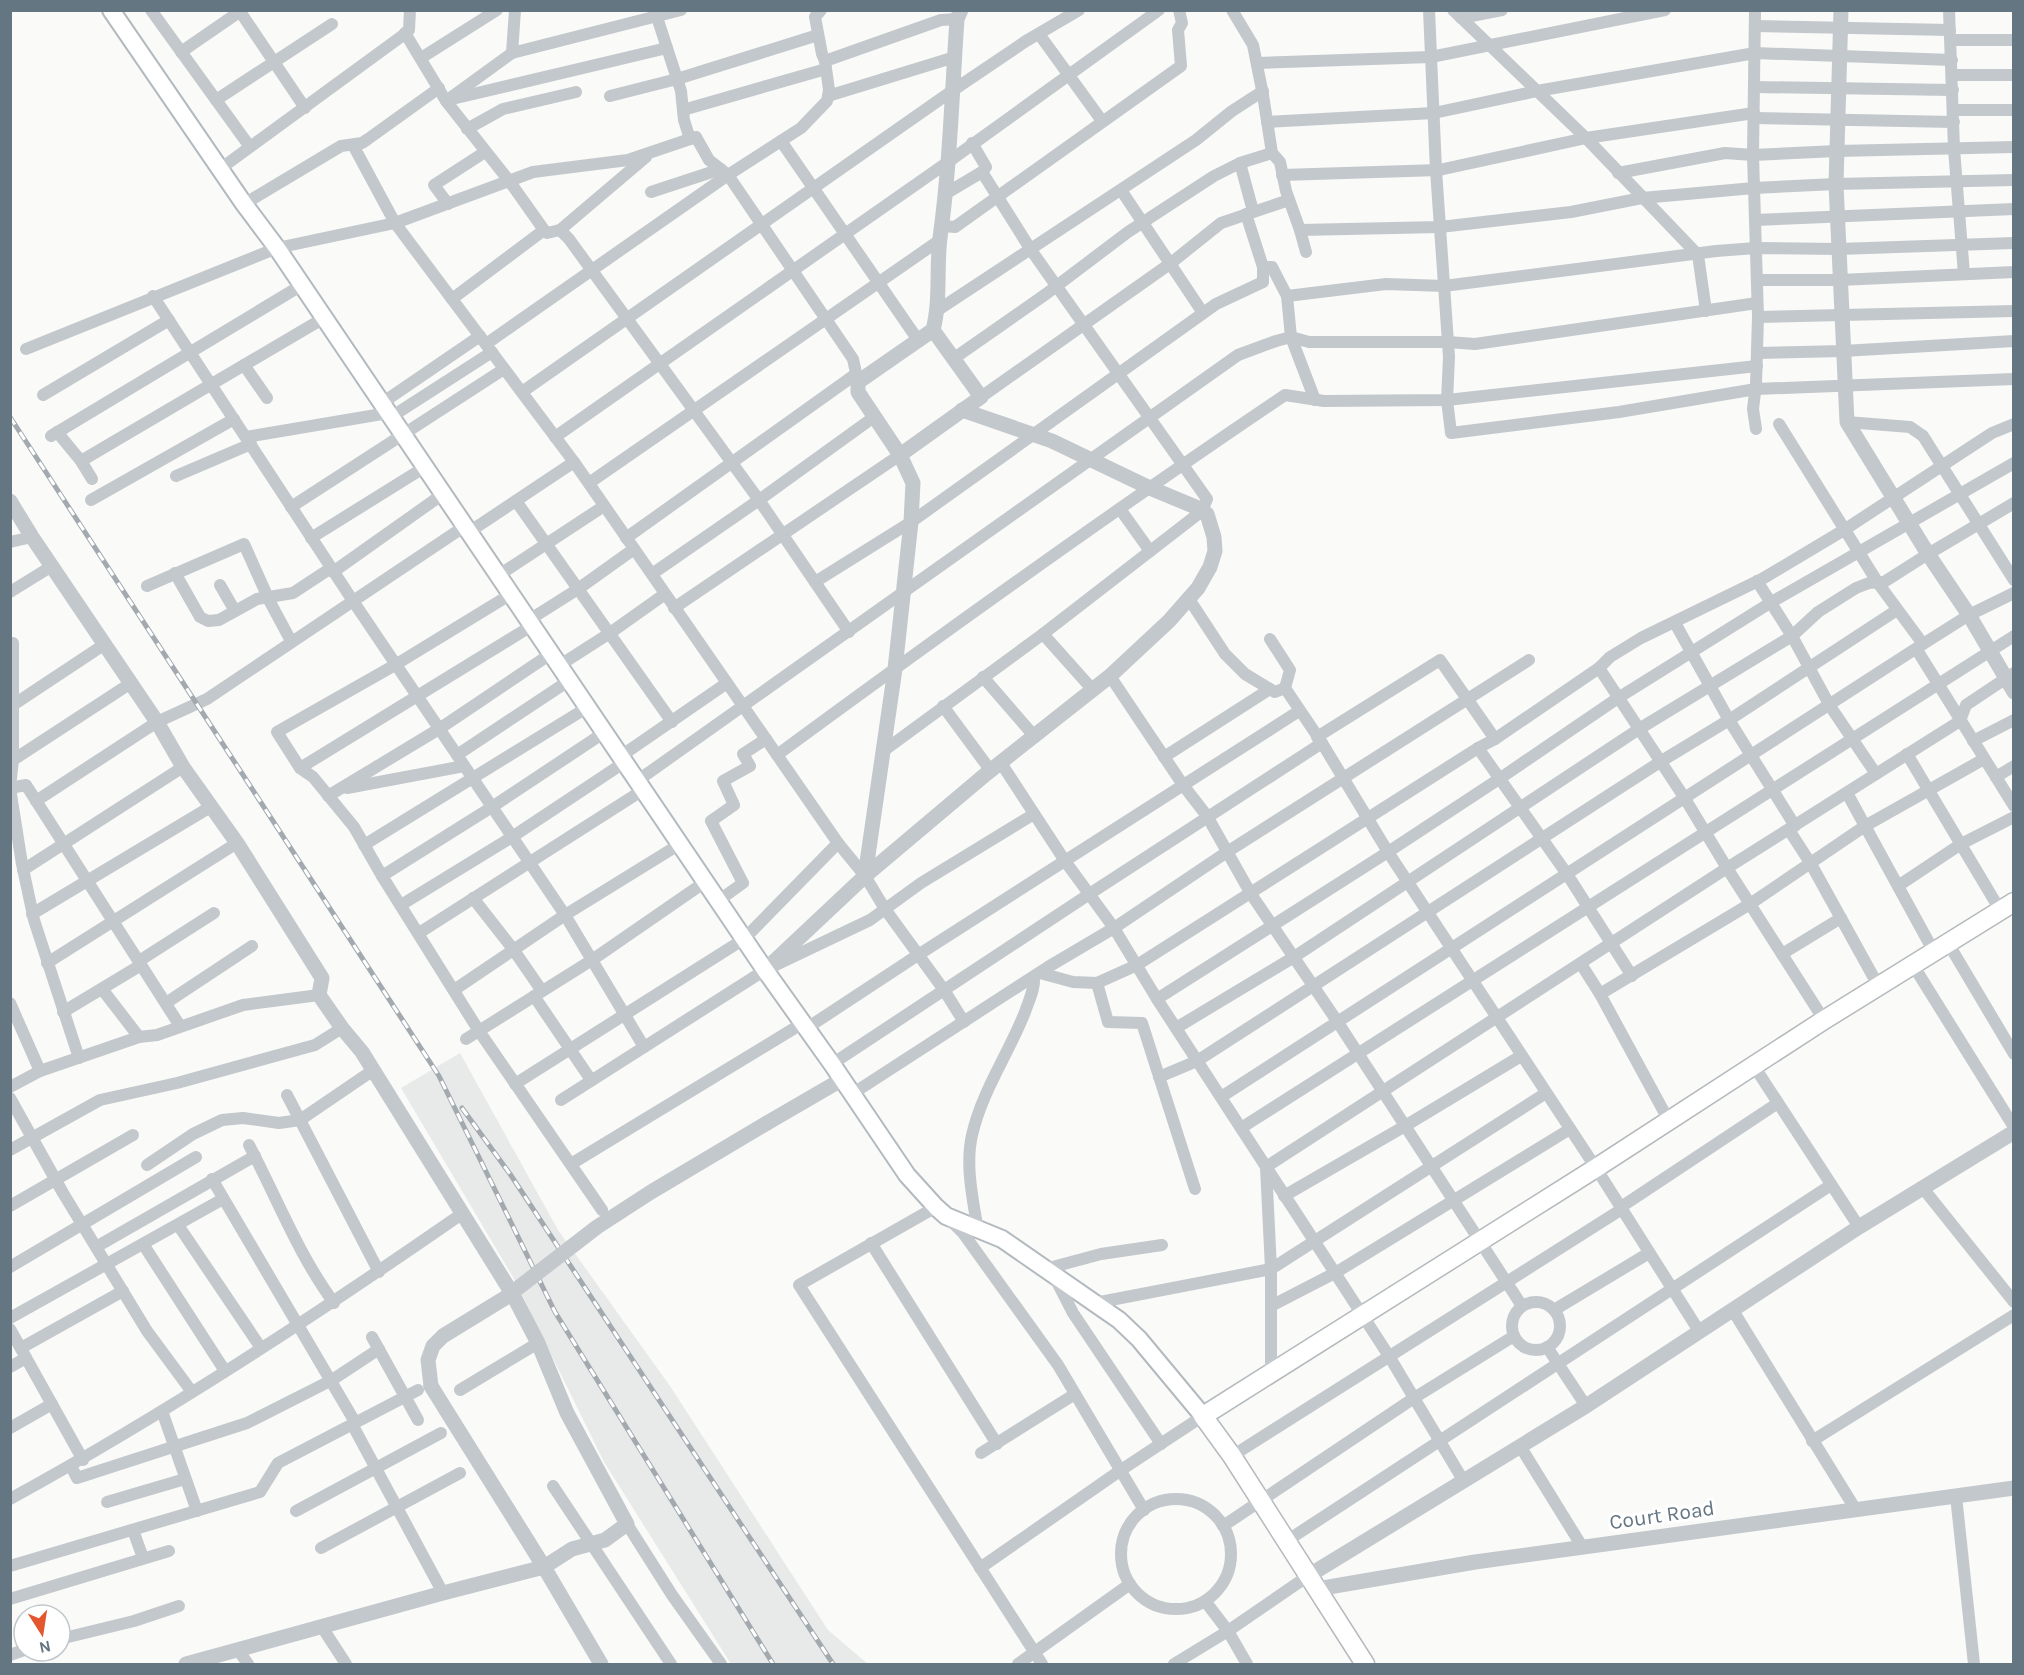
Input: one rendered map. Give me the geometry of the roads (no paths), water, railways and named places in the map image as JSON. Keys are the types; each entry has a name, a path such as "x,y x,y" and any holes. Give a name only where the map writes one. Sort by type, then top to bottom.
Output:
{"main road":[{"path":"111,10 244,204 277,248 705,882 907,1175 941,1211 978,1230 1002,1239 1119,1320 1139,1339 1203,1416 1232,1456 1365,1665"},
{"path":"1203,1416 2007,906"}],"street":[{"path":"151,10 250,147"},
{"path":"220,169 409,30 410,10"},
{"path":"421,58 497,10"},
{"path":"512,54 515,10"},
{"path":"446,101 512,54 656,14 681,10"},
{"path":"176,476 248,441 387,411 593,270 724,172 801,128 827,101 828,96 826,65 814,17 820,10"},
{"path":"522,392 952,91 1079,10"},
{"path":"555,437 948,162 972,142 1159,10"},
{"path":"589,483 879,282 941,233 955,227 1181,66 1178,30 1182,23 1179,10"},
{"path":"1232,10 1252,45 1263,92 1272,153 1280,162 1289,200 1306,252"},
{"path":"1429,10 1436,170 1449,357 1447,400 1451,433 1619,412 1756,389 2013,378"},
{"path":"1457,14 1502,10"},
{"path":"1257,63 1431,57 1665,10"},
{"path":"1755,10 1753,155 1758,317 1756,389 1753,409 1756,429"},
{"path":"1841,10 1836,184 1847,422 1928,554 1969,615 1990,653 2009,676 2013,692"},
{"path":"1949,10 1954,148 1964,274"},
{"path":"181,52 240,11 305,108"},
{"path":"656,14 681,91 690,140"},
{"path":"1457,14 1586,138 1698,255 1706,311"},
{"path":"626,538 732,462 933,330 938,310 941,233 959,15 826,65 683,110"},
{"path":"216,100 332,24"},
{"path":"1755,26 1840,26 2013,40"},
{"path":"405,33 446,101 547,233 551,234 560,230 652,152"},
{"path":"1039,34 1102,121"},
{"path":"610,96 676,79 818,35"},
{"path":"446,101 667,48"},
{"path":"1267,122 1434,113 1537,91 1755,53 1952,60"},
{"path":"828,96 954,57"},
{"path":"1952,75 2013,75"},
{"path":"499,87 503,109"},
{"path":"1754,87 1953,90"},
{"path":"244,204 341,146 353,145 368,139 439,88"},
{"path":"466,129 503,109 576,92"},
{"path":"938,310 1196,140 1232,111 1263,92"},
{"path":"1282,175 1436,170 1586,138 1754,116 1838,120 1954,116 2013,110"},
{"path":"26,350 277,248 395,223 533,172 628,160 696,137 709,160 724,172 853,359 858,392 900,455 913,483 895,669 865,876"},
{"path":"781,141 918,340"},
{"path":"945,194 982,172 986,167 972,142"},
{"path":"353,145 395,223 589,483 838,843 865,876 885,909 944,990 964,1022"},
{"path":"1618,173 1725,153 1753,155 2013,147"},
{"path":"447,204 434,185 485,152"},
{"path":"953,359 1143,223 1214,176 1240,163 1272,153"},
{"path":"815,582 911,522 1216,304 1263,282 1263,267 1240,163"},
{"path":"651,192 724,172"},
{"path":"882,752 1043,634 1202,511 1207,499 1031,250 982,172"},
{"path":"1300,230 1440,227 1571,212 1642,198 1754,188 2013,180"},
{"path":"1121,190 1203,313"},
{"path":"674,608 900,455 1083,323 1171,263 1221,223 1289,200"},
{"path":"1755,220 2013,209"},
{"path":"452,299 544,230"},
{"path":"560,230 628,317 759,500 849,632"},
{"path":"1287,296 1386,285 1444,286 1716,251 2013,243"},
{"path":"1263,267 1272,267 1287,296 1291,338 1315,400"},
{"path":"1757,280 1840,280 2013,272"},
{"path":"92,479 81,461 54,434 302,285"},
{"path":"153,297 395,665 565,915 644,1047"},
{"path":"419,933 530,863 902,593 1238,355 1291,338 1309,342 1474,344 1757,303"},
{"path":"1758,317 2013,311"},
{"path":"81,461 324,318"},
{"path":"43,395 169,320"},
{"path":"933,330 981,397"},
{"path":"1757,353 1843,351 2013,341"},
{"path":"387,411 486,344"},
{"path":"244,365 267,398"},
{"path":"777,755 1120,509 1285,395 1315,400 1447,400 1757,366"},
{"path":"291,507 504,369"},
{"path":"765,970 865,876 1110,676 1189,599 1210,567 1215,551 1207,514 1052,441 962,410"},
{"path":"652,574 874,417"},
{"path":"91,500 234,419"},
{"path":"1847,422 1910,427 1923,436 2013,580"},
{"path":"1779,424 1920,647 1938,684 2013,806"},
{"path":"1037,975 1073,982 1097,983 1137,965 1495,739 1599,668 1610,657 1641,638 1757,581 1844,530 1992,433 2013,424"},
{"path":"36,801 157,723 207,699 291,641 467,529 516,501 574,462"},
{"path":"1157,999 1388,852 1618,698 1691,652 1770,603 2013,463"},
{"path":"311,538 425,467"},
{"path":"175,573 200,617 208,621 219,620 257,599 293,593 332,570 443,494"},
{"path":"10,501 131,683 183,767 237,843 322,978 319,995 362,1052 513,1295 538,1343 567,1413 627,1524 672,1595 721,1665"},
{"path":"516,501 672,722"},
{"path":"1176,1028 1294,957 1708,685 1792,636 1818,612 1856,588 1884,582 2013,503"},
{"path":"498,575 604,506"},
{"path":"1120,509 1150,551"},
{"path":"10,542 32,537"},
{"path":"147,586 244,544 268,598 291,641"},
{"path":"300,768 418,697 531,622 634,549"},
{"path":"10,592 52,566"},
{"path":"1757,581 1792,636 1830,706 1876,774"},
{"path":"220,585 235,611"},
{"path":"1221,1097 1969,615 2013,593"},
{"path":"511,594 395,665 277,732 300,768 313,777 354,827 453,990 514,1084 602,1210"},
{"path":"328,796 556,659 610,633 665,594"},
{"path":"1189,599 1225,654 1245,674 1275,692 1284,688 1290,670 1270,639"},
{"path":"1159,1077 1197,1060 1897,610"},
{"path":"1675,623 1708,685 1772,790 1879,987"},
{"path":"1043,634 1093,690"},
{"path":"1241,1128 1990,653 2013,636"},
{"path":"13,643 13,760 10,788 13,834 32,914 79,1058"},
{"path":"13,705 105,644"},
{"path":"832,1064 1440,660 1495,739"},
{"path":"852,1094 1529,660"},
{"path":"1599,668 1684,797 1824,1020"},
{"path":"1110,676 1183,785 1208,816 1251,894 1337,1021 1522,1306"},
{"path":"1266,1167 1960,720 1966,705 2009,676"},
{"path":"983,677 1035,737"},
{"path":"457,755 570,680"},
{"path":"13,760 131,683"},
{"path":"401,905 512,837 727,683"},
{"path":"1284,688 1408,883 1596,1168 1699,1331"},
{"path":"1164,757 1270,689"},
{"path":"943,706 1034,814 1114,928 1157,999 1389,1356 1463,1480"},
{"path":"364,845 588,707"},
{"path":"570,1164 805,1026 1299,711"},
{"path":"1973,741 2013,720"},
{"path":"382,876 605,732"},
{"path":"718,901 743,883 711,821 734,805 723,781 750,766 743,754 766,739"},
{"path":"1478,748 1567,874 1632,976"},
{"path":"1907,754 1961,844 2007,906"},
{"path":"1600,994 1750,904 1865,826 1984,759"},
{"path":"340,789 464,766"},
{"path":"1996,777 2013,766"},
{"path":"23,870 183,767"},
{"path":"10,788 26,784 180,1026"},
{"path":"1847,793 1898,886 2013,1054"},
{"path":"32,914 212,806"},
{"path":"561,1100 765,970 870,920 921,883 1034,814"},
{"path":"1898,886 1961,844 2013,817"},
{"path":"48,963 237,843"},
{"path":"514,1084 744,939 838,843"},
{"path":"453,990 565,915 680,844"},
{"path":"466,1039 592,960 705,882"},
{"path":"473,898 513,949 591,1080"},
{"path":"63,1012 213,913"},
{"path":"1782,954 1841,918"},
{"path":"166,1003 252,946"},
{"path":"1581,964 1600,994 1669,1121"},
{"path":"1913,966 2013,1127"},
{"path":"978,1230 969,1160 972,1134 985,1098 1020,1025 1037,975"},
{"path":"1097,983 1108,1022 1142,1023 1195,1189"},
{"path":"102,988 139,1037"},
{"path":"10,1087 40,1071 139,1037 157,1035 243,1005 319,995"},
{"path":"10,1003 40,1071"},
{"path":"10,1150 100,1100 177,1083 315,1045 342,1028"},
{"path":"1284,1196 1521,1056"},
{"path":"1754,1066 1859,1227"},
{"path":"147,1165 207,1125 222,1120 243,1118 279,1123 300,1120 372,1071"},
{"path":"601,1665 544,1567 424,1388 428,1360 433,1346 442,1336 505,1298 597,1227 660,1186 841,1080"},
{"path":"1095,1303 1271,1269 1546,1093"},
{"path":"287,1095 379,1272"},
{"path":"1232,1456 1621,1208 1778,1103"},
{"path":"12,1106 147,1331 192,1392"},
{"path":"1271,1306 1335,1273 1570,1129"},
{"path":"1174,1665 1313,1582 1463,1480 1586,1406 1731,1309 2013,1132"},
{"path":"10,1206 133,1135"},
{"path":"96,1246 212,1179 252,1151 300,1252 333,1303"},
{"path":"10,1267 196,1157"},
{"path":"1266,1167 1271,1269 1272,1373"},
{"path":"212,1179 332,1380 375,1468 443,1593"},
{"path":"1285,1542 1831,1185"},
{"path":"1922,1187 2013,1302"},
{"path":"10,1318 224,1199"},
{"path":"1042,1665 799,1285 871,1243 941,1211 963,1233 1058,1365 1144,1510"},
{"path":"10,1499 83,1460 162,1411 333,1303 463,1213"},
{"path":"178,1225 261,1348"},
{"path":"871,1243 997,1444"},
{"path":"143,1244 225,1371"},
{"path":"1161,1444 1073,1313 1048,1270 1101,1254 1162,1245"},
{"path":"1554,1310 1649,1253"},
{"path":"10,1367 24,1353 123,1291"},
{"path":"1538,1302 1554,1310 1560,1322 1560,1329 1553,1343 1540,1350 1525,1348 1514,1336 1512,1328 1512,1320 1516,1312 1522,1306 1538,1302"},
{"path":"1731,1309 1856,1510"},
{"path":"1812,1441 2013,1315"},
{"path":"10,1329 83,1460"},
{"path":"1223,1526 1414,1398 1514,1336"},
{"path":"372,1337 418,1420"},
{"path":"460,1390 538,1343"},
{"path":"1547,1347 1586,1406"},
{"path":"71,1466 77,1478 247,1423 332,1380 379,1349"},
{"path":"10,1566 260,1492 278,1463 424,1388"},
{"path":"981,1453 1075,1394"},
{"path":"10,1428 52,1404"},
{"path":"162,1411 197,1511"},
{"path":"980,1568 1120,1470 1203,1416"},
{"path":"296,1511 441,1433"},
{"path":"1520,1446 1583,1548"},
{"path":"321,1548 460,1473"},
{"path":"106,1502 185,1479"},
{"path":"553,1486 670,1665"},
{"name":"Court Road","path":"1313,1582 1475,1563 2013,1488"},
{"path":"1956,1496 1974,1665"},
{"path":"1172,1499 1190,1501 1205,1508 1223,1526 1231,1550 1230,1567 1223,1582 1212,1596 1198,1605 1182,1609 1164,1608 1148,1602 1134,1591 1125,1576 1120,1559 1122,1542 1129,1526 1144,1510 1155,1503 1172,1499"},
{"path":"186,1665 544,1567 572,1549 605,1540 627,1524"},
{"path":"133,1530 143,1558"},
{"path":"10,1599 169,1551"},
{"path":"1018,1665 1130,1584"},
{"path":"1205,1600 1228,1631 1247,1665"},
{"path":"72,1636 134,1621 179,1606"},
{"path":"322,1627 342,1663"},
{"path":"238,1650 248,1665"}],"railway":[{"path":"10,417 439,1076 555,1312 773,1664"},
{"path":"462,1108 510,1174 833,1664"}]}
